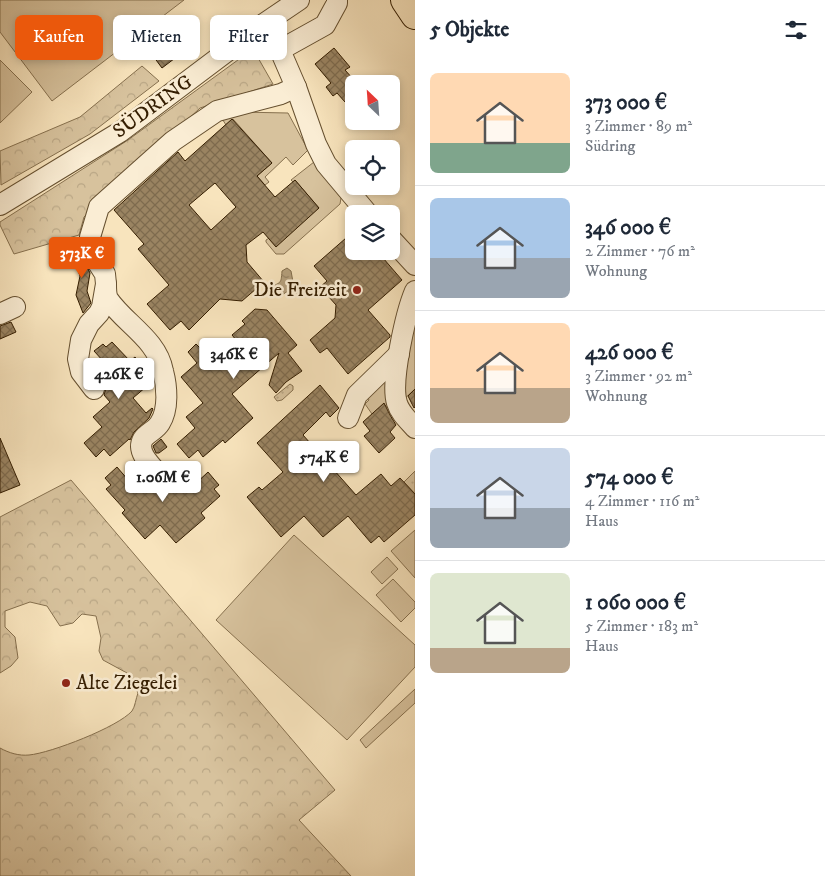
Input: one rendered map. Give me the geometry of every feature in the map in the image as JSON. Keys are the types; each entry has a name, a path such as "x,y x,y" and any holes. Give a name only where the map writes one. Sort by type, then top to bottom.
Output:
{"highway":[{"path":"406,0 415,15"}],"street":[{"name":"SÜDRING","path":"277,15 299,0"},
{"path":"287,46 324,25 338,4 337,0"},
{"name":"SÜDRING","path":"0,205 120,132 216,60"},
{"path":"284,60 316,144 326,164 360,205"},
{"name":"SÜDRING","path":"162,478 144,456 142,446 143,439 160,424 163,414 166,390 163,370 152,346 107,298 105,279 96,260 90,237 99,207 173,141 217,111 281,94 296,87"},
{"path":"400,249 415,265"},
{"path":"94,389 80,372 78,359 81,340 89,324 102,307 105,279"},
{"path":"415,291 399,354 394,393 401,413 415,428"},
{"path":"348,418 357,395 399,354"}],"green space":[{"path":"0,0 184,0 164,15 113,15 113,54 52,101 21,60 103,60 103,15 15,15 15,52 0,32"},
{"path":"0,60 32,92 0,123"},
{"path":"238,60 259,60 273,84 200,108 84,217 79,235 14,254 0,222 128,140"},
{"path":"142,66 159,81 90,134 1,185 0,151 80,117"},
{"path":"238,112 288,113 308,150 293,165 286,157 265,177 269,182 265,185 257,176 272,163 233,119 226,125 221,117"},
{"path":"314,162 341,198 340,204 284,254 276,254 266,240 319,208 295,180 293,182 291,180"},
{"path":"415,309 415,389 404,399 411,408 406,412 400,385"},
{"path":"390,369 398,419 384,404 372,414 365,404 369,400 366,394"},
{"path":"290,384 293,386 293,390 282,400 277,401 274,397"},
{"path":"415,471 415,494 404,482"},
{"path":"71,480 335,790 299,820 351,876 0,876 0,748 14,754 29,755 52,750 84,738 113,724 132,711 138,693 127,673 103,660 99,651 101,638 96,616 82,614 73,623 60,626 47,606 30,602 5,611 5,627 15,637 18,658 11,666 0,673 0,517"},
{"path":"415,530 415,578 391,551"},
{"path":"294,535 415,645 415,667 347,740 216,620"},
{"path":"387,557 398,569 382,584 371,572"},
{"path":"393,579 415,602 415,608 401,622 376,595"},
{"path":"415,689 415,703 366,748 360,740"}],"water":[{"path":"287,268 291,271 293,282 290,290 280,296 272,294 270,288 280,282 282,271"}],"building":[{"path":"334,48 350,67 345,70 350,75 345,75 345,102 337,93 333,96 326,87 331,83 315,64"},
{"path":"156,60 173,60 162,68"},
{"path":"232,119 272,163 257,176 275,197 295,180 319,208 276,247 263,232 246,245 247,262 264,282 242,301 220,299 189,330 181,321 170,330 147,304 169,285 138,249 144,244 114,210 178,152 185,161","holes":["215,183 236,207 211,230 189,205"]},
{"path":"345,239 345,260 385,260 402,280 368,310 390,337 348,374 327,348 320,353 310,340 335,318 336,305 320,287 327,281 314,266"},
{"path":"80,246 90,273 87,291 91,303 83,313 76,295 80,276 71,249"},
{"path":"255,309 267,310 297,345 288,353 302,371 286,382 276,393 269,385 279,353 232,394 253,418 225,443 223,440 203,457 198,450 189,458 177,444 195,428 186,417 203,403 181,377 197,363 188,352 196,344 200,348 206,343 223,362 241,346 232,335 245,324 242,321"},
{"path":"11,322 16,332 0,339 0,326"},
{"path":"112,342 130,361 135,357 152,377 153,381 133,398 146,413 153,409 149,418 134,432 130,440 110,456 104,449 96,457 84,443 102,427 93,417 110,402 104,395 106,388 104,382 95,370 104,362 94,351 103,344 106,347"},
{"path":"320,385 339,408 330,417 326,412 303,435 356,495 381,474 391,486 400,478 415,494 415,515 384,542 379,536 371,543 348,516 323,537 304,516 281,537 247,497 259,487 262,490 283,472 257,443"},
{"path":"415,389 415,407 414,408 408,396"},
{"path":"384,403 396,425 390,432 395,438 379,453 364,436 370,431 363,422"},
{"path":"0,438 20,485 0,493"},
{"path":"161,439 167,447 156,453 153,446"},
{"path":"117,467 129,481 140,471 153,486 162,491 170,487 173,481 182,473 193,486 208,472 219,485 214,489 220,496 201,513 205,518 176,543 160,525 145,539 122,513 125,510 106,489 111,485 105,478"}],"waterway":[{"path":"291,289 298,293"}],"place":[{"name":"Die Freizeit","path":"357,290"},
{"name":"Alte Ziegelei","path":"66,683"}]}
